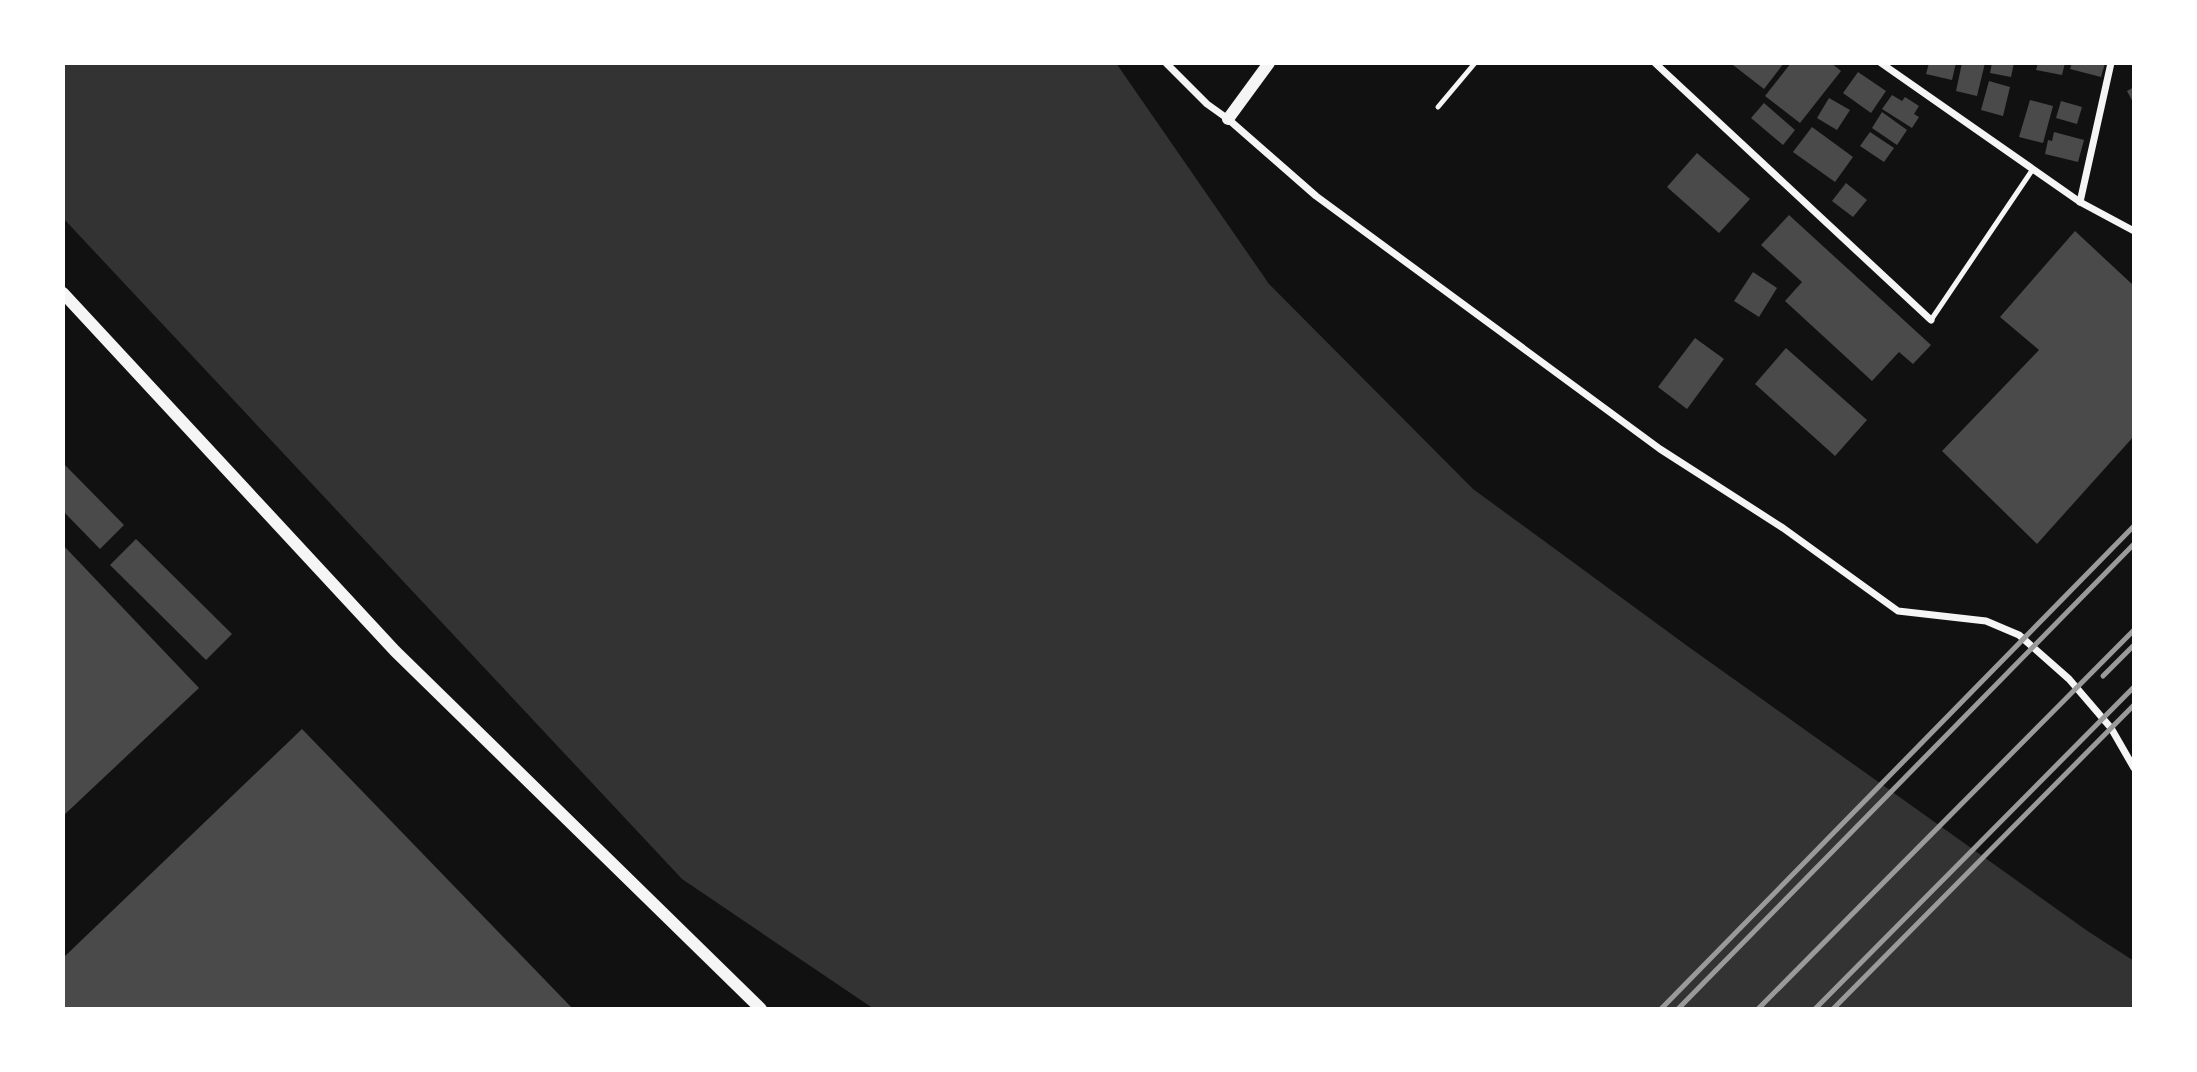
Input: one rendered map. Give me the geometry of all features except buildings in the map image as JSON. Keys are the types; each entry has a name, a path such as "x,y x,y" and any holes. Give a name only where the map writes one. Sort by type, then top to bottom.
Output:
{"street":[{"path":"1166,63 1207,104 1316,196 1660,449 1783,528 1898,611 1986,621 2019,635 2069,679 2111,728 2134,768"},
{"path":"1228,119 1269,63"},
{"path":"1656,63 1931,320"},
{"path":"1881,63 2080,202 2134,231"},
{"path":"2080,202 2111,63"},
{"path":"63,293 395,651 761,1009"}],"lane":[{"path":"1438,107 1475,63"},
{"path":"1931,320 2033,169"}],"shaded area":[{"path":"63,63 1116,63 1269,284 1473,489 1686,645 2089,932 2134,961 2134,1009 874,1009 682,879 63,218"}],"railway":[{"path":"1661,1009 2134,526"},
{"path":"1678,1009 2134,544"},
{"path":"1758,1009 2134,630"},
{"path":"2103,676 2134,645"},
{"path":"1815,1009 2134,687"},
{"path":"1833,1009 2134,705"}]}
